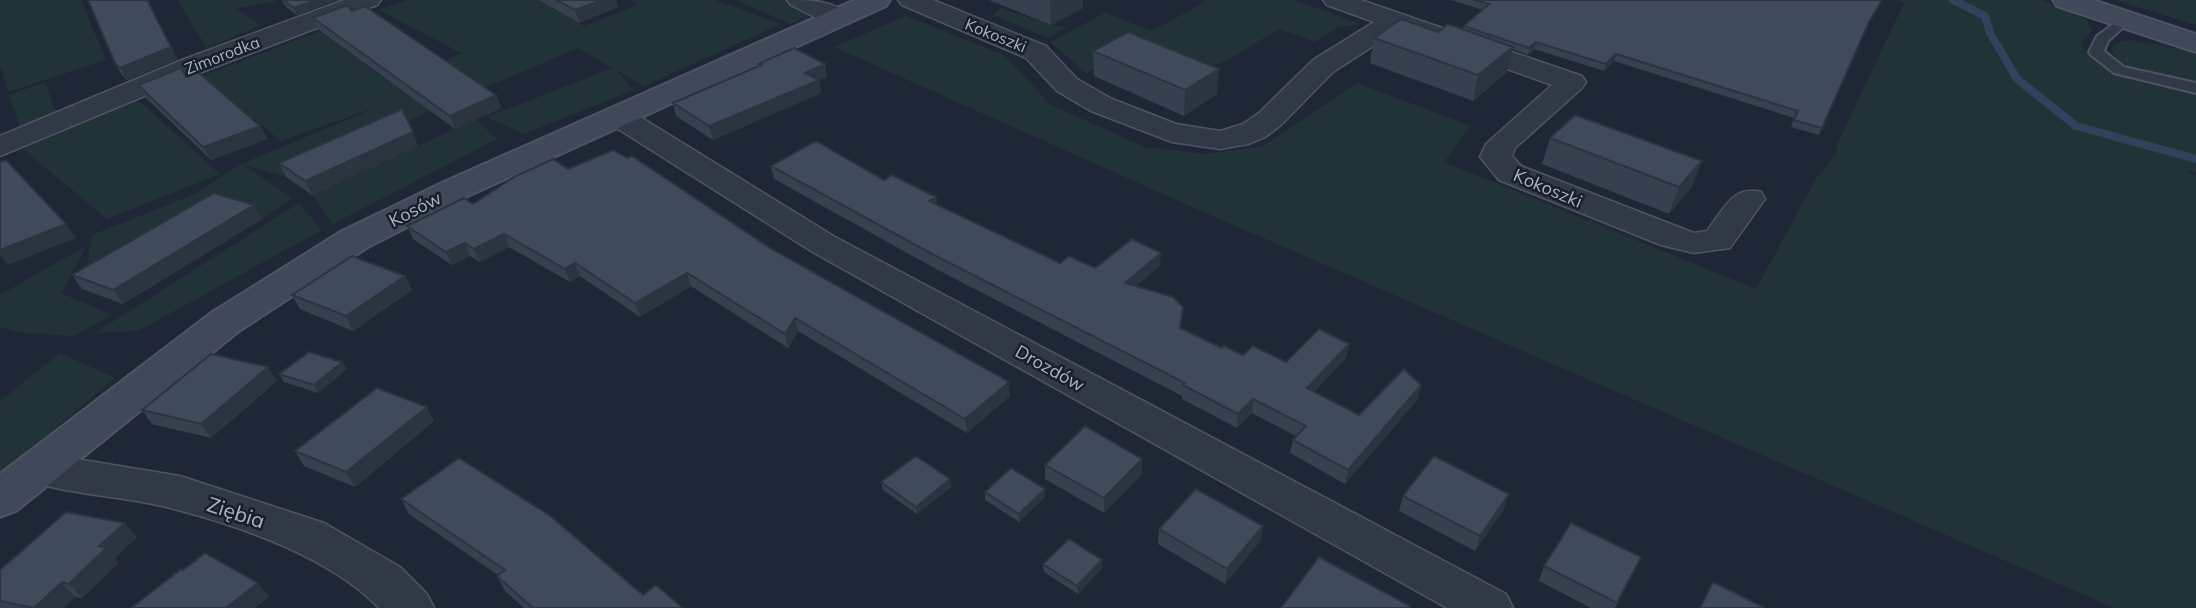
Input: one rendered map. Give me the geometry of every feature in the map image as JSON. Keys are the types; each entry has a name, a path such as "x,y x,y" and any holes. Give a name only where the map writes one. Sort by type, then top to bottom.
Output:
{"street":[{"name":"Zimorodka","path":"0,147 192,66 368,0"},
{"path":"800,0 837,17"},
{"name":"Kosów","path":"0,499 225,322 355,239 458,188 877,0"},
{"name":"Kokoszki","path":"911,0 1036,52 1049,70 1074,93 1175,134 1209,141 1242,137 1268,122 1322,67 1395,20"},
{"name":"Kokoszki","path":"1336,0 1572,82 1497,151 1496,157 1500,164 1510,173 1694,243 1718,241 1749,199"},
{"path":"2066,0 2196,43"},
{"name":"Drozdów","path":"618,116 823,244 1489,608"},
{"name":"Ziębia","path":"40,469 180,493 308,536 383,581 410,608"}],"lane":[{"path":"2123,21 2102,39 2096,52 2119,70 2196,88"}],"shaded area":[{"path":"0,0 81,0 106,60 8,92 0,65"},
{"path":"177,0 276,2 235,8 261,25 207,48"},
{"path":"408,0 539,0 584,26 638,5 630,0 715,0 781,24 644,86 616,70 634,90 524,134 487,117 612,68 579,48 462,97 448,59 461,53 379,10"},
{"path":"736,0 800,0 821,11 790,24"},
{"path":"1202,0 1294,0 1361,24 1338,27 1315,42 1279,29 1226,61 1191,74 1122,57 1086,73 1050,42 1105,13 1152,31 1205,2"},
{"path":"1899,0 2043,0 2087,20 2092,31 2082,41 2083,47 2104,67 2134,80 2196,93 2196,172 2186,171 2196,175 2196,608 2114,608 1192,207 834,47 906,16 1004,55 1051,105 1145,147 1205,154 1263,146 1357,83 1471,126 1444,162 1756,289 1817,177 1836,155 1837,145 1902,7 1906,5"},
{"path":"2115,0 2196,0 2196,25"},
{"path":"1001,8 1051,25 1067,27 1048,38 993,15"},
{"path":"320,31 390,83 436,64 394,85 407,95 445,104 286,177 244,165 292,198 262,219 209,199 84,280 92,235 195,194 241,164 385,104 281,141 202,76"},
{"path":"2130,40 2196,52 2196,82 2148,74 2125,65 2111,48 2122,41"},
{"path":"46,82 55,112 20,126 9,95"},
{"path":"137,99 220,174 107,219 23,149"},
{"path":"476,119 497,139 333,224 312,195"},
{"path":"299,203 322,230 138,331 95,333"},
{"path":"86,246 61,293 112,315 73,336 16,332 0,327 0,295"},
{"path":"60,353 115,378 0,475 0,401"}],"building":[{"path":"88,0 147,0 171,47 120,68 115,63"},
{"path":"283,0 316,0 294,8"},
{"path":"556,0 602,0 575,10"},
{"path":"1474,0 1882,0 1869,22 1822,128 1794,120 1798,111 1616,54 1606,64 1536,42 1529,48 1464,26 1489,4"},
{"path":"347,5 352,11 365,6 496,95 450,116 313,18"},
{"path":"1401,19 1438,32 1448,24 1513,47 1478,75 1374,38"},
{"path":"1128,32 1219,69 1185,90 1093,51"},
{"path":"794,48 825,64 805,73 819,80 709,126 673,103 761,65 758,64"},
{"path":"181,68 186,77 198,72 260,126 203,147 138,85"},
{"path":"402,109 413,132 305,181 279,163"},
{"path":"1575,115 1702,161 1679,187 1550,138"},
{"path":"816,141 884,180 892,175 936,197 929,201 1060,263 1069,256 1095,268 1132,239 1161,253 1125,283 1173,297 1183,307 1180,328 1222,348 1224,346 1243,355 1253,346 1286,362 1319,329 1349,344 1307,388 1359,415 1404,369 1421,385 1348,470 1293,440 1306,426 1253,399 1238,414 1183,385 1185,383 934,255 771,166"},
{"path":"613,150 627,158 632,156 770,248 1009,382 965,419 795,318 785,334 687,273 635,303 575,263 565,269 504,234 474,249 465,243 446,252 407,226 464,198 473,204 514,177 553,159 568,169"},
{"path":"6,160 66,224 0,250 0,162"},
{"path":"214,193 254,205 113,290 72,275"},
{"path":"352,256 405,276 346,316 292,295"},
{"path":"309,352 342,362 314,385 279,374"},
{"path":"211,354 268,367 201,424 142,410"},
{"path":"377,388 427,407 346,472 295,451"},
{"path":"1085,426 1142,459 1104,498 1045,465"},
{"path":"916,456 950,479 916,507 881,482"},
{"path":"1434,456 1509,494 1480,536 1403,496"},
{"path":"459,458 549,515 643,595 656,585 683,608 533,608 497,576 505,570 401,499"},
{"path":"1011,468 1045,489 1019,514 985,492"},
{"path":"1196,489 1263,526 1227,569 1159,529"},
{"path":"66,512 125,523 99,546 106,548 69,584 62,582 34,608 0,601 0,570"},
{"path":"1571,523 1641,557 1617,603 1544,566"},
{"path":"1069,539 1102,560 1077,586 1043,564"},
{"path":"205,553 258,583 226,608 131,608 181,569"},
{"path":"1319,557 1410,606 1281,608"},
{"path":"1713,582 1765,608 1700,608"}],"waterway":[{"path":"1953,0 1985,16 1990,33 2017,79 2076,126 2196,159"}]}
